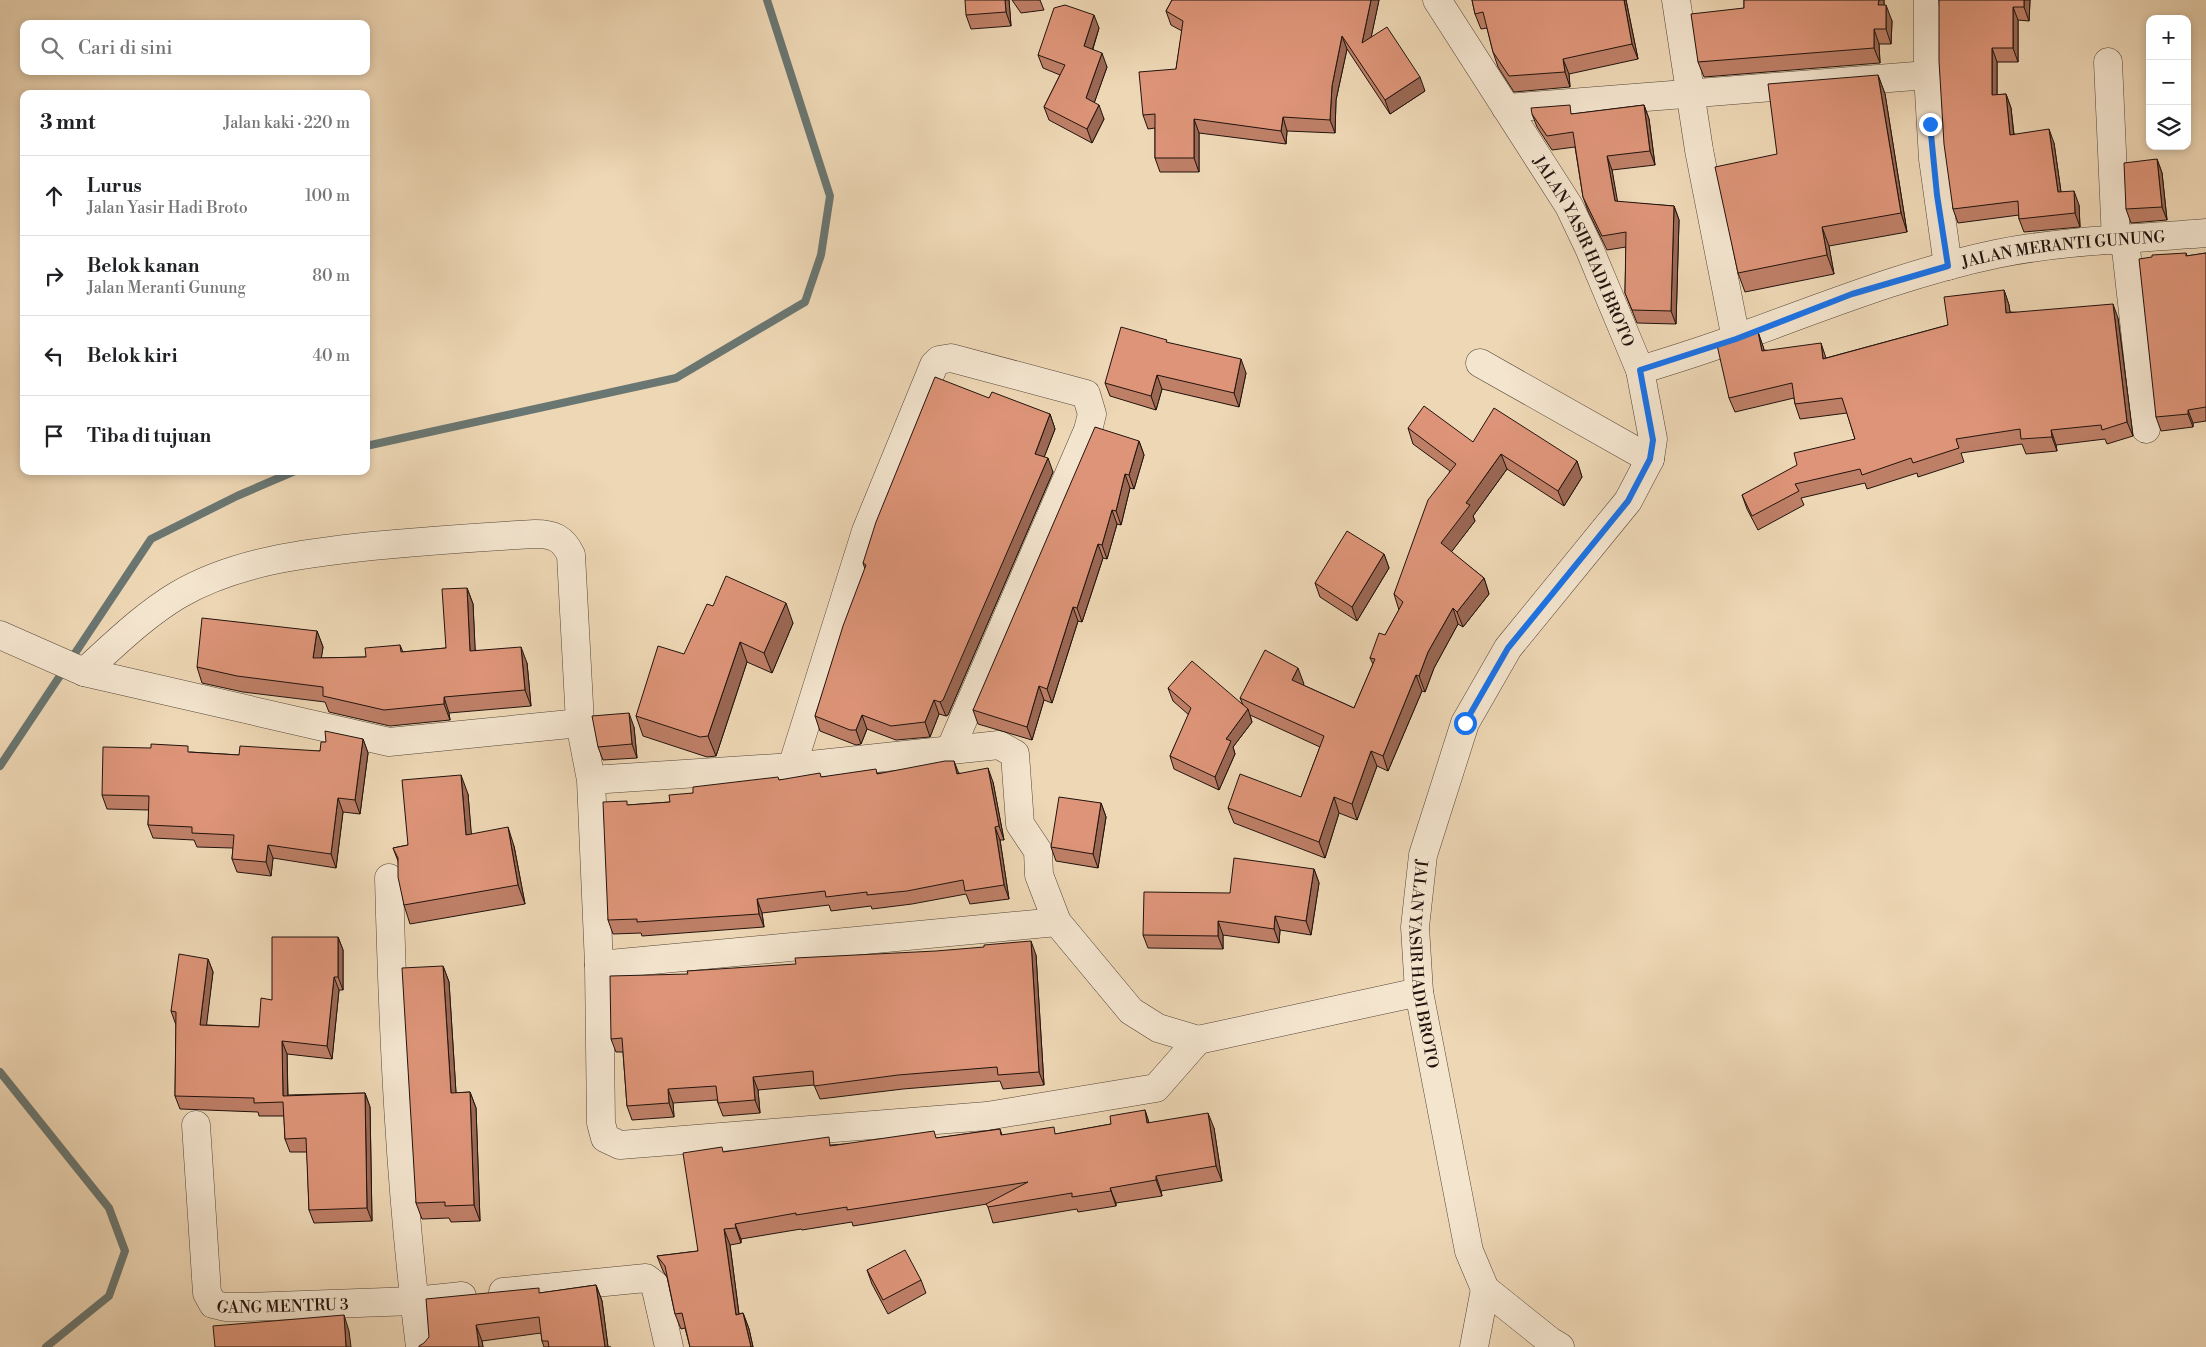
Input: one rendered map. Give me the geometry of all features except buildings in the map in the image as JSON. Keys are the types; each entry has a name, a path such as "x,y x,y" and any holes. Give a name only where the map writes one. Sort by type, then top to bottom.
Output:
{"street":[{"name":"JALAN YASIR HADI BROTO","path":"1437,0 1569,206 1640,370 1653,440 1650,459 1628,501 1508,648 1465,723 1423,854 1414,927 1419,992 1469,1251 1485,1288 1560,1347"},
{"path":"1676,0 1699,150 1736,339"},
{"path":"1928,0 1928,75 1933,159 1948,266"},
{"path":"2108,62 2120,240 2146,429"},
{"path":"1506,108 1928,75"},
{"name":"JALAN MERANTI GUNUNG","path":"1640,370 1736,339 1852,294 1948,266 2014,251 2051,246 2206,233"},
{"path":"792,767 866,531 934,364 939,360 951,358 1086,394 1092,414 1084,439 950,750"},
{"path":"1480,363 1650,459"},
{"path":"79,669 151,613 179,595 219,575 312,552 420,540 550,534 566,545 571,555 580,722 590,780 600,965 601,1123 605,1138 620,1145 987,1116 1156,1088 1198,1040"},
{"path":"5,638 79,669 389,742 580,722"},
{"path":"590,780 792,767 999,745 1015,754 1020,824 1038,851 1039,875 1057,922 1131,1011 1158,1028 1198,1040 1419,992"},
{"path":"389,878 393,1022 402,1189 420,1347"},
{"path":"600,965 1057,922"},
{"name":"GANG MENTRU 3","path":"196,1125 207,1293 213,1304 225,1307 246,1307 414,1301"},
{"path":"414,1301 646,1278 654,1285 669,1347"},
{"path":"1474,1347 1485,1288"}],"waterway":[{"path":"370,445 676,378 805,302 821,255 830,196 767,0"},
{"path":"0,766 151,539 237,496 286,475"},
{"path":"0,1072 109,1208 125,1251 109,1296 46,1347"}],"route":[{"path":"1465,723 1508,648 1628,501 1650,459 1653,440 1640,370 1736,339 1852,294 1948,266 1937,195 1930,124"}]}
